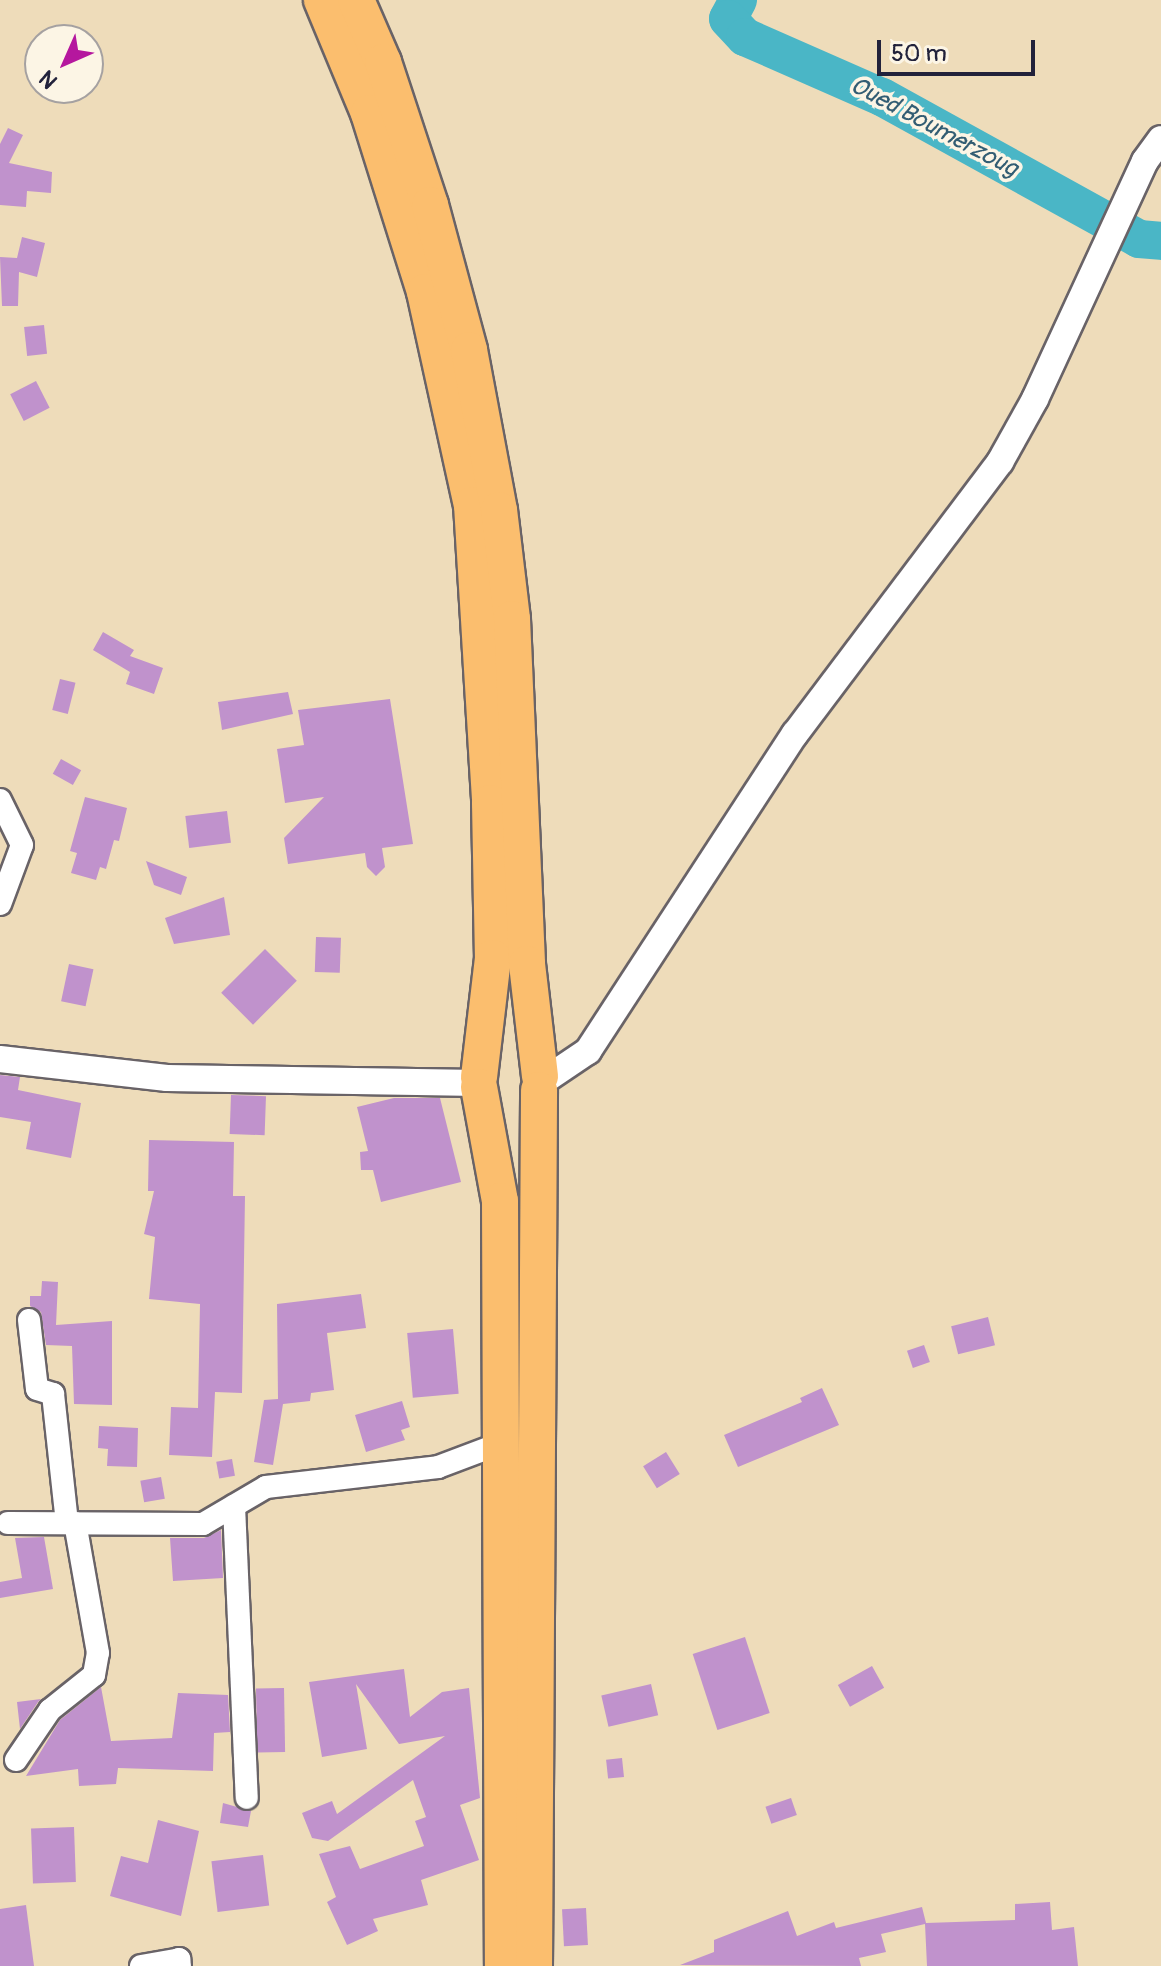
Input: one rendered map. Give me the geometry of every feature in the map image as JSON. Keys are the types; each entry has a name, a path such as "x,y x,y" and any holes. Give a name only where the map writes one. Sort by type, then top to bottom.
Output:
{"highway":[{"path":"322,0 369,113 425,292 472,505 490,803 493,958 479,1082 500,1201 503,1966"},
{"path":"356,0 383,62 430,205 469,350 499,510 512,619 527,964 539,1083 534,1966"},
{"path":"510,1052 530,1061 539,1083 530,1106 510,1114 489,1106 479,1082 490,1059 510,1052"}],"street":[{"path":"539,1083 588,1051 795,734 1000,462 1035,399 1145,161 1161,139"},
{"path":"0,800 22,845 0,904"},
{"path":"0,1059 167,1078 479,1082"},
{"path":"16,1760 50,1710 94,1675 98,1653 71,1523 53,1394 37,1389 29,1320"},
{"path":"8,1523 173,1527 203,1524 266,1487 438,1467 502,1443"},
{"path":"234,1506 247,1798"},
{"path":"141,1966 179,1959 180,1966"}],"building":[{"path":"8,128 23,135 9,163 52,172 51,193 27,191 26,207 0,205 0,144"},
{"path":"22,237 45,243 37,277 19,272 18,306 2,306 0,257 17,258"},
{"path":"44,325 47,354 27,356 24,327"},
{"path":"36,381 50,408 24,421 10,394"},
{"path":"103,632 134,650 130,656 163,668 154,694 126,684 130,672 93,650"},
{"path":"60,679 76,683 68,714 52,710"},
{"path":"288,692 293,714 222,730 218,702"},
{"path":"390,699 413,844 382,848 385,867 376,876 367,867 365,853 288,864 284,838 324,797 285,803 277,749 304,745 298,710"},
{"path":"61,759 81,770 73,785 53,774"},
{"path":"85,797 127,808 119,841 114,840 106,869 100,867 96,880 71,873 77,853 70,851"},
{"path":"227,811 231,843 189,848 185,816"},
{"path":"146,861 187,877 181,895 154,885"},
{"path":"224,897 230,935 174,944 165,918"},
{"path":"316,937 341,938 340,973 315,972"},
{"path":"265,949 297,981 253,1025 221,993"},
{"path":"69,964 93,969 86,1006 61,1001"},
{"path":"0,1075 20,1077 18,1090 81,1103 71,1158 26,1149 31,1122 0,1117"},
{"path":"231,1095 266,1096 265,1135 230,1134"},
{"path":"394,1098 440,1098 461,1182 381,1202 373,1170 361,1170 360,1152 368,1151 357,1107"},
{"path":"149,1140 234,1142 233,1196 245,1196 242,1393 215,1392 212,1457 169,1455 171,1407 198,1408 200,1304 149,1299 155,1237 144,1234 154,1191 148,1191"},
{"path":"42,1281 58,1282 56,1325 112,1321 112,1405 74,1404 72,1346 46,1345 41,1312 30,1306 30,1296 41,1296"},
{"path":"361,1294 366,1328 327,1333 334,1390 311,1393 310,1401 283,1404 273,1465 254,1462 264,1400 278,1399 277,1304"},
{"path":"988,1317 995,1345 958,1354 951,1326"},
{"path":"453,1329 459,1394 413,1398 407,1333"},
{"path":"924,1345 930,1362 913,1368 907,1351"},
{"path":"822,1388 839,1425 738,1467 724,1435 802,1402 800,1398"},
{"path":"402,1401 410,1427 401,1430 405,1440 366,1452 355,1415"},
{"path":"99,1426 138,1428 137,1467 107,1466 108,1449 98,1448"},
{"path":"666,1452 680,1474 657,1488 643,1466"},
{"path":"232,1459 235,1476 219,1479 216,1462"},
{"path":"161,1477 165,1499 144,1502 140,1481"},
{"path":"221,1530 223,1578 173,1581 170,1538 204,1538"},
{"path":"44,1537 53,1589 0,1598 0,1582 22,1578 15,1538"},
{"path":"745,1637 770,1713 717,1730 693,1654"},
{"path":"872,1666 884,1688 850,1707 838,1685"},
{"path":"404,1669 410,1717 442,1692 469,1688 480,1798 460,1805 479,1860 421,1880 428,1905 373,1919 378,1931 347,1945 327,1902 336,1897 319,1854 350,1846 360,1869 424,1846 415,1821 426,1817 413,1780 328,1841 312,1838 302,1813 332,1801 337,1814 445,1736 399,1744 356,1684 367,1749 322,1757 309,1682"},
{"path":"651,1684 658,1715 609,1727 601,1695"},
{"path":"101,1687 111,1741 172,1738 178,1693 228,1695 230,1732 214,1733 213,1771 118,1768 116,1784 79,1786 78,1769 26,1776 60,1720"},
{"path":"256,1688 284,1688 285,1752 257,1752"},
{"path":"41,1699 38,1702 20,1729 17,1702"},
{"path":"622,1758 624,1777 608,1779 606,1760"},
{"path":"791,1798 797,1815 771,1824 765,1807"},
{"path":"223,1803 251,1811 248,1827 220,1823"},
{"path":"158,1820 199,1831 181,1916 110,1896 121,1856 148,1863"},
{"path":"74,1827 76,1882 33,1883 31,1829"},
{"path":"263,1855 269,1906 218,1912 211,1861"},
{"path":"1050,1902 1052,1930 1074,1927 1078,1966 927,1966 925,1924 881,1934 886,1952 859,1958 861,1966 680,1965 714,1952 714,1940 788,1911 797,1936 834,1922 836,1928 922,1907 926,1923 1015,1920 1015,1904"},
{"path":"26,1905 34,1966 0,1966 0,1909"},
{"path":"586,1908 588,1945 564,1946 562,1909"}],"waterway":[{"name":"Oued Boumerzoug","path":"738,0 728,19 745,37 882,97 1139,239 1161,241"}]}
